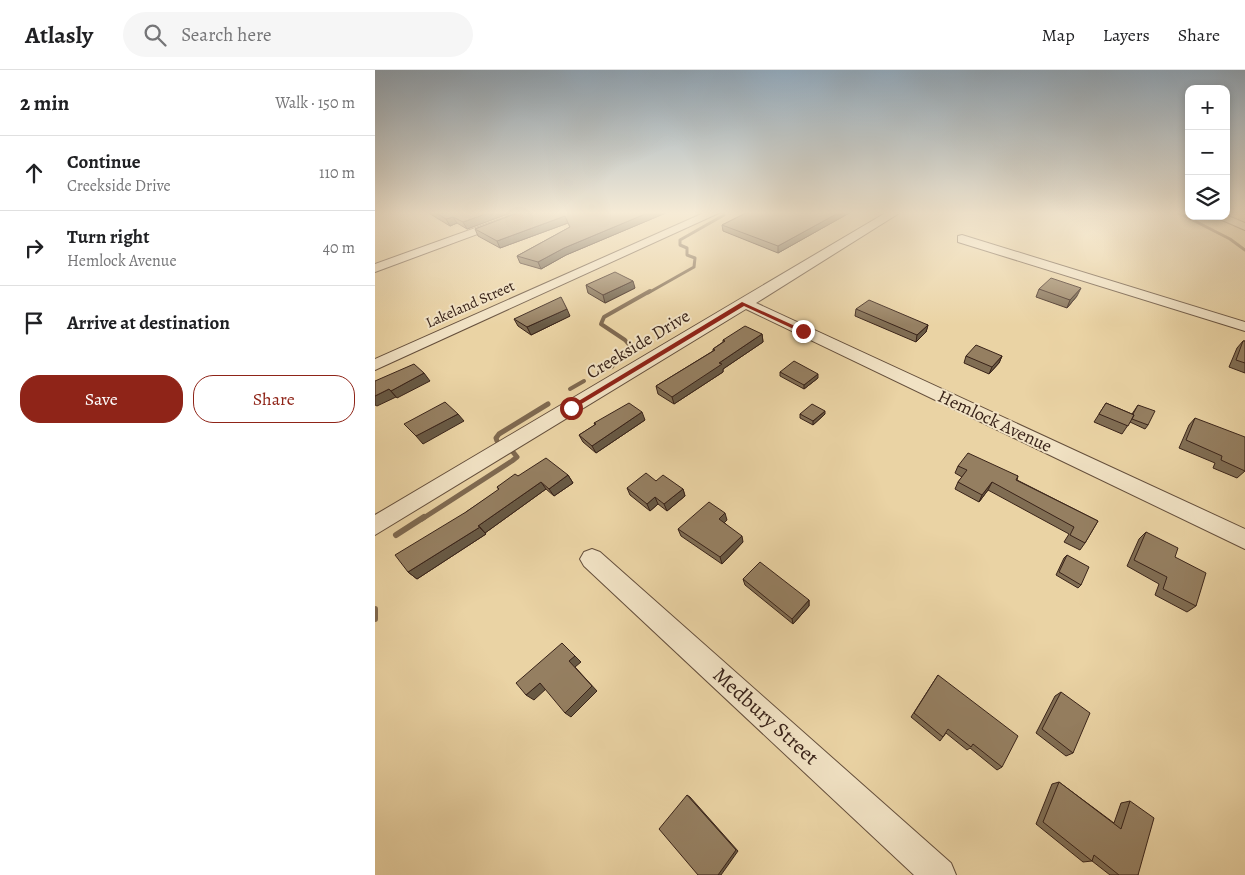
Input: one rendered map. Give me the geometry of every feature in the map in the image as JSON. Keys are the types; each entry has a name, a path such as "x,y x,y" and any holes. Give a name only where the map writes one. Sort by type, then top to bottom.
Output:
{"street":[{"path":"375,268 427,250"},
{"name":"Lakeland Street","path":"375,364 632,250"},
{"name":"Creekside Drive","path":"375,526 833,250"},
{"path":"995,250 1245,327"},
{"name":"Hemlock Avenue","path":"744,303 1245,539"},
{"name":"Medbury Street","path":"592,559 939,875"}],"building":[{"path":"529,250 561,250 538,262 517,256"},
{"path":"615,272 633,281 603,295 586,285"},
{"path":"1051,278 1081,288 1070,300 1039,289"},
{"path":"561,297 567,309 527,327 514,319"},
{"path":"869,300 928,325 917,335 856,309"},
{"path":"745,326 762,334 719,363 722,364 672,397 656,386 715,350 713,349 725,341 723,340"},
{"path":"1243,341 1245,341 1245,363 1236,360"},
{"path":"976,345 1002,356 992,367 966,356"},
{"path":"794,361 818,374 804,385 780,372"},
{"path":"414,364 424,373 391,391 389,389 375,396 375,381"},
{"path":"445,402 458,414 416,436 404,424"},
{"path":"629,403 642,412 592,446 579,435 596,424 594,423"},
{"path":"1106,403 1134,415 1128,426 1099,414"},
{"path":"812,404 825,411 813,421 800,414"},
{"path":"1138,405 1155,411 1148,425 1132,419"},
{"path":"1195,418 1245,437 1245,471 1221,460 1222,456 1186,440"},
{"path":"968,453 1018,476 1016,480 1098,521 1085,543 1070,535 1074,527 992,482 982,495 958,482 967,470 958,466"},
{"path":"546,458 568,475 549,489 541,482 478,526 480,527 408,572 395,555 466,512 499,489 497,487 515,474 518,476"},
{"path":"646,473 656,481 663,475 683,489 664,504 655,497 647,504 627,488"},
{"path":"709,502 725,513 719,519 742,536 720,557 678,529"},
{"path":"1146,532 1178,548 1175,557 1206,573 1196,606 1163,589 1167,577 1134,560"},
{"path":"1067,555 1089,567 1081,585 1059,572"},
{"path":"760,562 809,600 792,619 743,579"},
{"path":"562,643 575,656 569,661 592,686 565,713 540,683 526,695 516,683"},
{"path":"938,675 1018,736 1002,767 973,744 971,747 948,729 943,737 914,713"},
{"path":"1061,692 1090,713 1073,753 1042,729"},
{"path":"1059,782 1121,829 1130,801 1154,818 1138,875 1119,875 1094,855 1092,861 1043,822"},
{"path":"687,795 736,850 718,875 698,875 659,829"}],"waterway":[{"path":"648,293 694,267 695,258 687,255 687,250"},
{"path":"602,369 612,367 619,356 628,352 631,347 625,340 601,324 604,317 650,291"},
{"path":"570,389 584,381"},
{"path":"497,441 496,438 499,434 548,404"},
{"path":"422,519 512,461 517,457 513,452"},
{"path":"396,535 424,517"},
{"path":"375,609 375,619"}],"route":[{"path":"571,408 744,303 803,331"}]}
